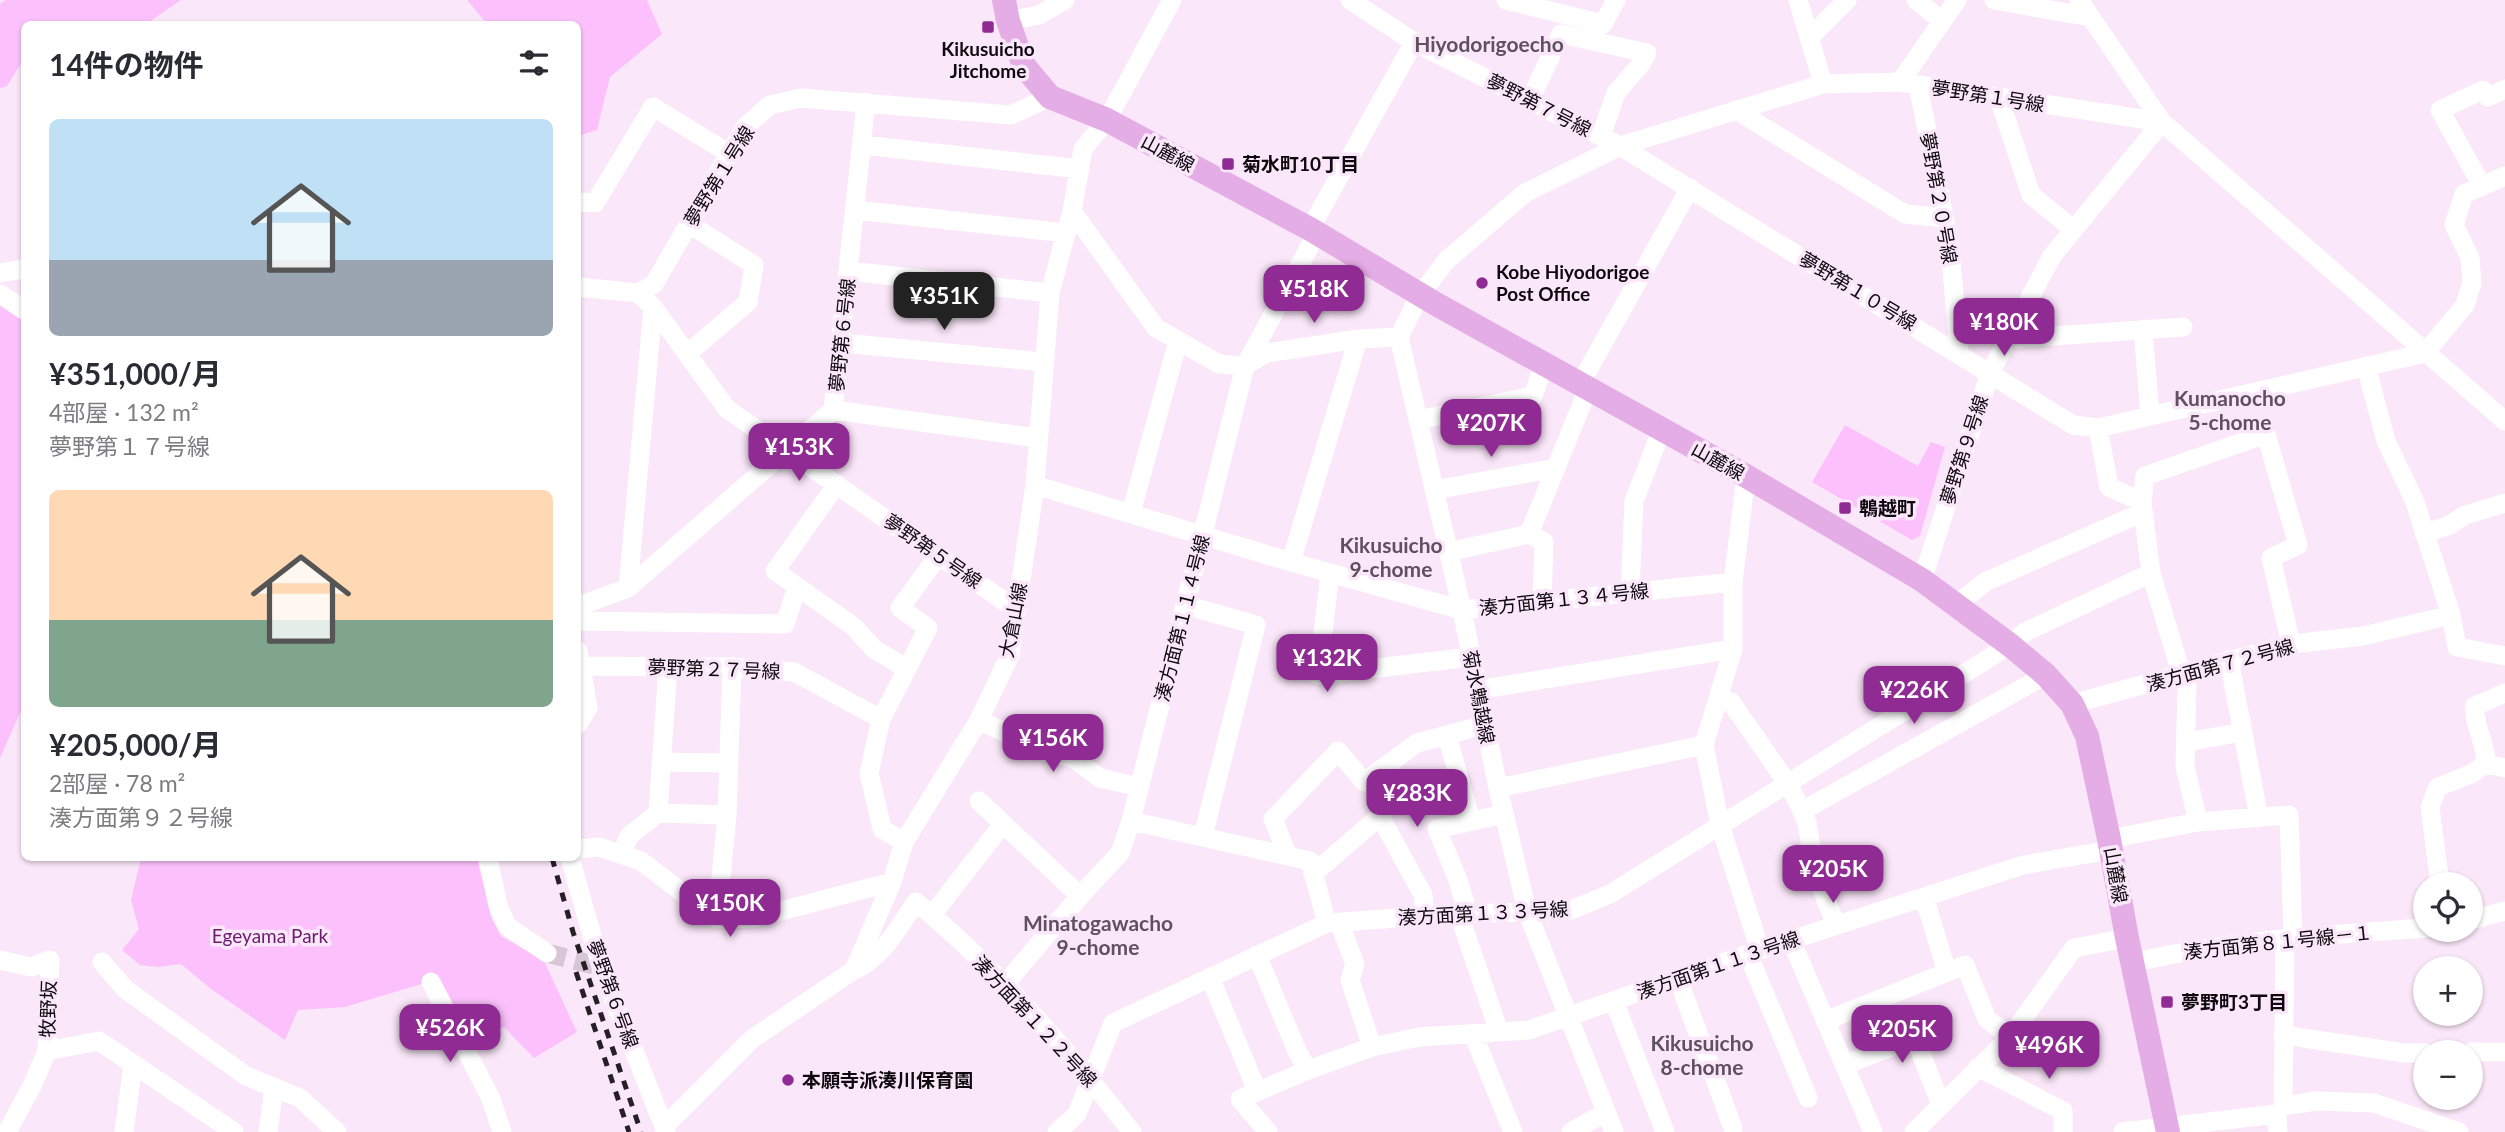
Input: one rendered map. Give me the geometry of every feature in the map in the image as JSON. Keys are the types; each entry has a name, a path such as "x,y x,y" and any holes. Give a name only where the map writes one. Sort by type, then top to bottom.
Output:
{"main road":[{"name":"山麓線","path":"1006,11 1024,66 1050,97 1107,120 1314,231 1420,295 1746,476 1922,580 2046,675 2072,704 2087,736 2167,1130"}],"street":[{"path":"1006,11 1039,15 1065,0"},
{"path":"1107,120 1172,0"},
{"name":"夢野第７号線","path":"1350,0 1414,42 1620,146"},
{"path":"1506,0 1604,24 1616,0"},
{"path":"1798,0 1823,84"},
{"path":"1809,38 1847,0"},
{"path":"1916,0 1942,21"},
{"path":"1909,83 1942,21 1957,0"},
{"path":"1994,0 2090,17"},
{"path":"2079,0 2162,122 2505,421"},
{"path":"1530,100 1561,34 1647,53 1616,93 1601,136"},
{"name":"湊方面第１１４号線","path":"1003,985 1121,853 1245,366 1414,42"},
{"name":"夢野第１号線","path":"1420,295 1447,260 1525,193 1620,146 1823,84 1909,83 2162,122"},
{"name":"夢野第２０号線","path":"1909,83 1950,247 1959,353"},
{"path":"2482,186 2440,110 2483,90 2488,97 2505,89"},
{"name":"夢野第１号線","path":"638,293 654,284 745,127 770,105 802,98 1011,114 1050,97"},
{"path":"1998,98 2031,195 2073,229"},
{"name":"夢野第６号線","path":"581,606 628,588 833,410 866,102"},
{"path":"581,202 595,202 653,107 730,154"},
{"path":"1736,110 1905,214 1944,218"},
{"name":"大倉山線","path":"854,970 892,882 904,842 979,720 1010,655 1035,485 1050,293 1072,211 1083,149 1107,120"},
{"name":"夢野第９号線","path":"1922,580 1990,373 2052,256 2162,122"},
{"path":"863,145 1080,169"},
{"name":"夢野第１０号線","path":"1620,146 2073,425 2098,428 2425,353"},
{"path":"2425,353 2465,305 2472,283 2470,258 2454,225 2464,194 2505,176"},
{"path":"1530,534 1584,386 1690,188"},
{"path":"855,210 1066,233"},
{"path":"1072,211 1156,328 1219,364 1245,366 1267,353 1358,339 1399,337 1420,295"},
{"path":"687,354 748,302 754,265 689,224"},
{"path":"0,273 21,270"},
{"path":"849,271 1050,293"},
{"path":"581,287 638,293"},
{"name":"夢野第５号線","path":"638,293 653,307 727,409 1017,610"},
{"path":"0,294 21,308"},
{"path":"628,588 653,307"},
{"path":"2010,339 2183,327"},
{"path":"2143,329 2150,416"},
{"name":"菊水鵯越線","path":"1399,337 1527,911 1614,1132"},
{"path":"1291,562 1358,339"},
{"path":"1131,513 1178,341"},
{"path":"841,343 1044,362"},
{"path":"1418,420 1533,396 1544,364"},
{"path":"2366,366 2386,441 2415,502 2451,615 2457,647 2505,656"},
{"path":"833,410 1038,439"},
{"path":"2098,428 2109,487 2142,507"},
{"path":"1630,593 1634,501 1662,429"},
{"path":"2198,822 2185,767 2187,684 2182,676 2151,573 2142,507 2145,476 2266,434 2298,545 2271,558 2291,644"},
{"path":"1434,490 1556,467"},
{"path":"1746,476 1733,582 1733,649 1704,745 1720,825 1754,952 1808,1098"},
{"path":"836,484 775,571 853,626 874,649 906,668"},
{"name":"湊方面第１３４号線","path":"1035,485 1462,610 1733,582"},
{"path":"2424,533 2448,526 2465,515 2505,503"},
{"path":"1956,605 1985,582 2142,507"},
{"path":"1448,552 1530,534 1545,542 1542,601"},
{"path":"904,842 882,829 869,773 881,719 928,628 900,608 939,555"},
{"path":"1330,573 1318,675 1470,657"},
{"name":"湊方面第１３３号線","path":"1057,1132 1077,1114 1113,1023 1333,922 1571,910 1610,894 2010,645 2025,632 2151,573"},
{"path":"581,621 785,624 797,587"},
{"path":"1185,605 1256,625 1203,836"},
{"name":"湊方面第７２号線","path":"2072,704 2291,644 2363,636 2451,615"},
{"path":"1476,690 1733,649"},
{"name":"夢野第２７号線","path":"581,659 794,672 881,719"},
{"path":"2229,660 2259,818"},
{"path":"658,813 668,666"},
{"path":"717,919 727,815 732,667"},
{"path":"581,670 588,708 581,719"},
{"path":"1802,811 2046,675"},
{"path":"2438,872 2430,807 2438,787 2496,766 2487,751 2474,714 2475,706 2505,693"},
{"path":"1718,700 1731,702 1788,784 1807,823 1815,872 1836,925"},
{"path":"979,720 1043,751 1073,758 1100,778 1139,786"},
{"path":"1288,856 1273,819 1338,751 1364,782 1417,743 1484,725"},
{"path":"2186,742 2243,732"},
{"path":"1447,735 1471,821"},
{"path":"1498,788 1704,745"},
{"path":"662,762 729,763"},
{"path":"979,801 1080,896"},
{"path":"622,853 629,836 658,813 727,815"},
{"path":"1499,1032 1464,914 1458,880 1437,829 1504,814"},
{"name":"湊方面第１１３号線","path":"1257,1091 1372,1047 1419,1037 1529,1030 1754,952 2023,865 2198,822 2289,815 2289,937"},
{"path":"1313,874 1380,816 1423,895 1425,916"},
{"path":"1130,821 1310,861 1333,922 1355,964 1350,980 1372,1047"},
{"path":"665,1130 752,1039 854,970 869,964 916,902 932,915 1003,824"},
{"path":"581,849 599,847 641,861 717,919 754,918 892,882"},
{"path":"489,861 498,905 507,926 547,953"},
{"name":"夢野第６号線","path":"571,861 601,967 665,1130"},
{"path":"1924,897 1947,972"},
{"path":"2483,917 2505,911"},
{"name":"湊方面第１２２号線","path":"932,915 1003,985 1091,1080 1128,1131"},
{"name":"湊方面第８１号線－１","path":"2132,963 2179,952 2289,937 2413,929"},
{"path":"2279,1117 2289,937"},
{"path":"1914,1132 2010,1037 2074,948 2127,938"},
{"path":"1791,940 1873,1132"},
{"path":"1257,955 1297,1051 1308,1070"},
{"name":"牧野坂","path":"0,960 31,967 50,960 47,1051 7,1132"},
{"path":"102,961 125,989 246,1076 300,1098 337,1132"},
{"path":"1825,1021 1965,965 1987,1019 2010,1037"},
{"path":"1210,978 1257,1091 1240,1100 1268,1132"},
{"path":"1678,978 1733,1128"},
{"path":"431,982 491,1099 502,1132"},
{"path":"1614,1001 1665,1132"},
{"path":"1473,1034 1513,1132"},
{"path":"2283,1035 2413,1053"},
{"path":"1844,1065 1915,1038 1941,1105"},
{"path":"47,1051 99,1041 234,1132"},
{"path":"2483,1052 2505,1052"},
{"path":"124,1132 133,1064"},
{"path":"1979,1068 2063,1111 2063,1132"},
{"path":"268,1132 274,1087"},
{"path":"2123,1132 2167,1130 2279,1117 2315,1101 2374,1103 2459,1132"},
{"path":"1571,1132 1606,1112"}],"green space":[{"path":"5,0 181,0 150,21 21,21 21,64 7,86 0,88 0,4"},
{"path":"467,0 647,0 662,34 610,77 597,130 581,135 581,21 484,21"},
{"path":"0,300 21,314 21,711 0,758"},
{"path":"1845,425 1918,466 1931,442 1945,447 1920,536 1912,540 1812,482"},
{"name":"Egeyama Park","path":"140,861 478,861 491,917 501,936 544,961 577,1032 534,1058 504,1027 466,1036 435,980 345,1007 298,1010 285,1040 211,989 181,964 158,967 140,965 122,950 139,929 131,900"}],"tunnel":[{"path":"547,953 601,967"}],"railway":[{"path":"553,861 573,932 641,1132"},
{"path":"576,972 629,1132"}],"place":[{"name":"Kikusuicho Jitchome","path":"988,27"},
{"name":"菊水町10丁目","path":"1228,164"},
{"name":"Kobe Hiyodorigoe Post Office","path":"1482,283"},
{"name":"鵯越町","path":"1845,508"},
{"name":"夢野町3丁目","path":"2167,1002"},
{"name":"本願寺派湊川保育園","path":"788,1080"}],"district":[{"name":"Hiyodorigoecho","path":"1489,45"},
{"name":"Kumanocho 5-chome","path":"2230,411"},
{"name":"Kikusuicho 9-chome","path":"1391,558"},
{"name":"Minatogawacho 9-chome","path":"1098,936"},
{"name":"Kikusuicho 8-chome","path":"1702,1056"}]}
